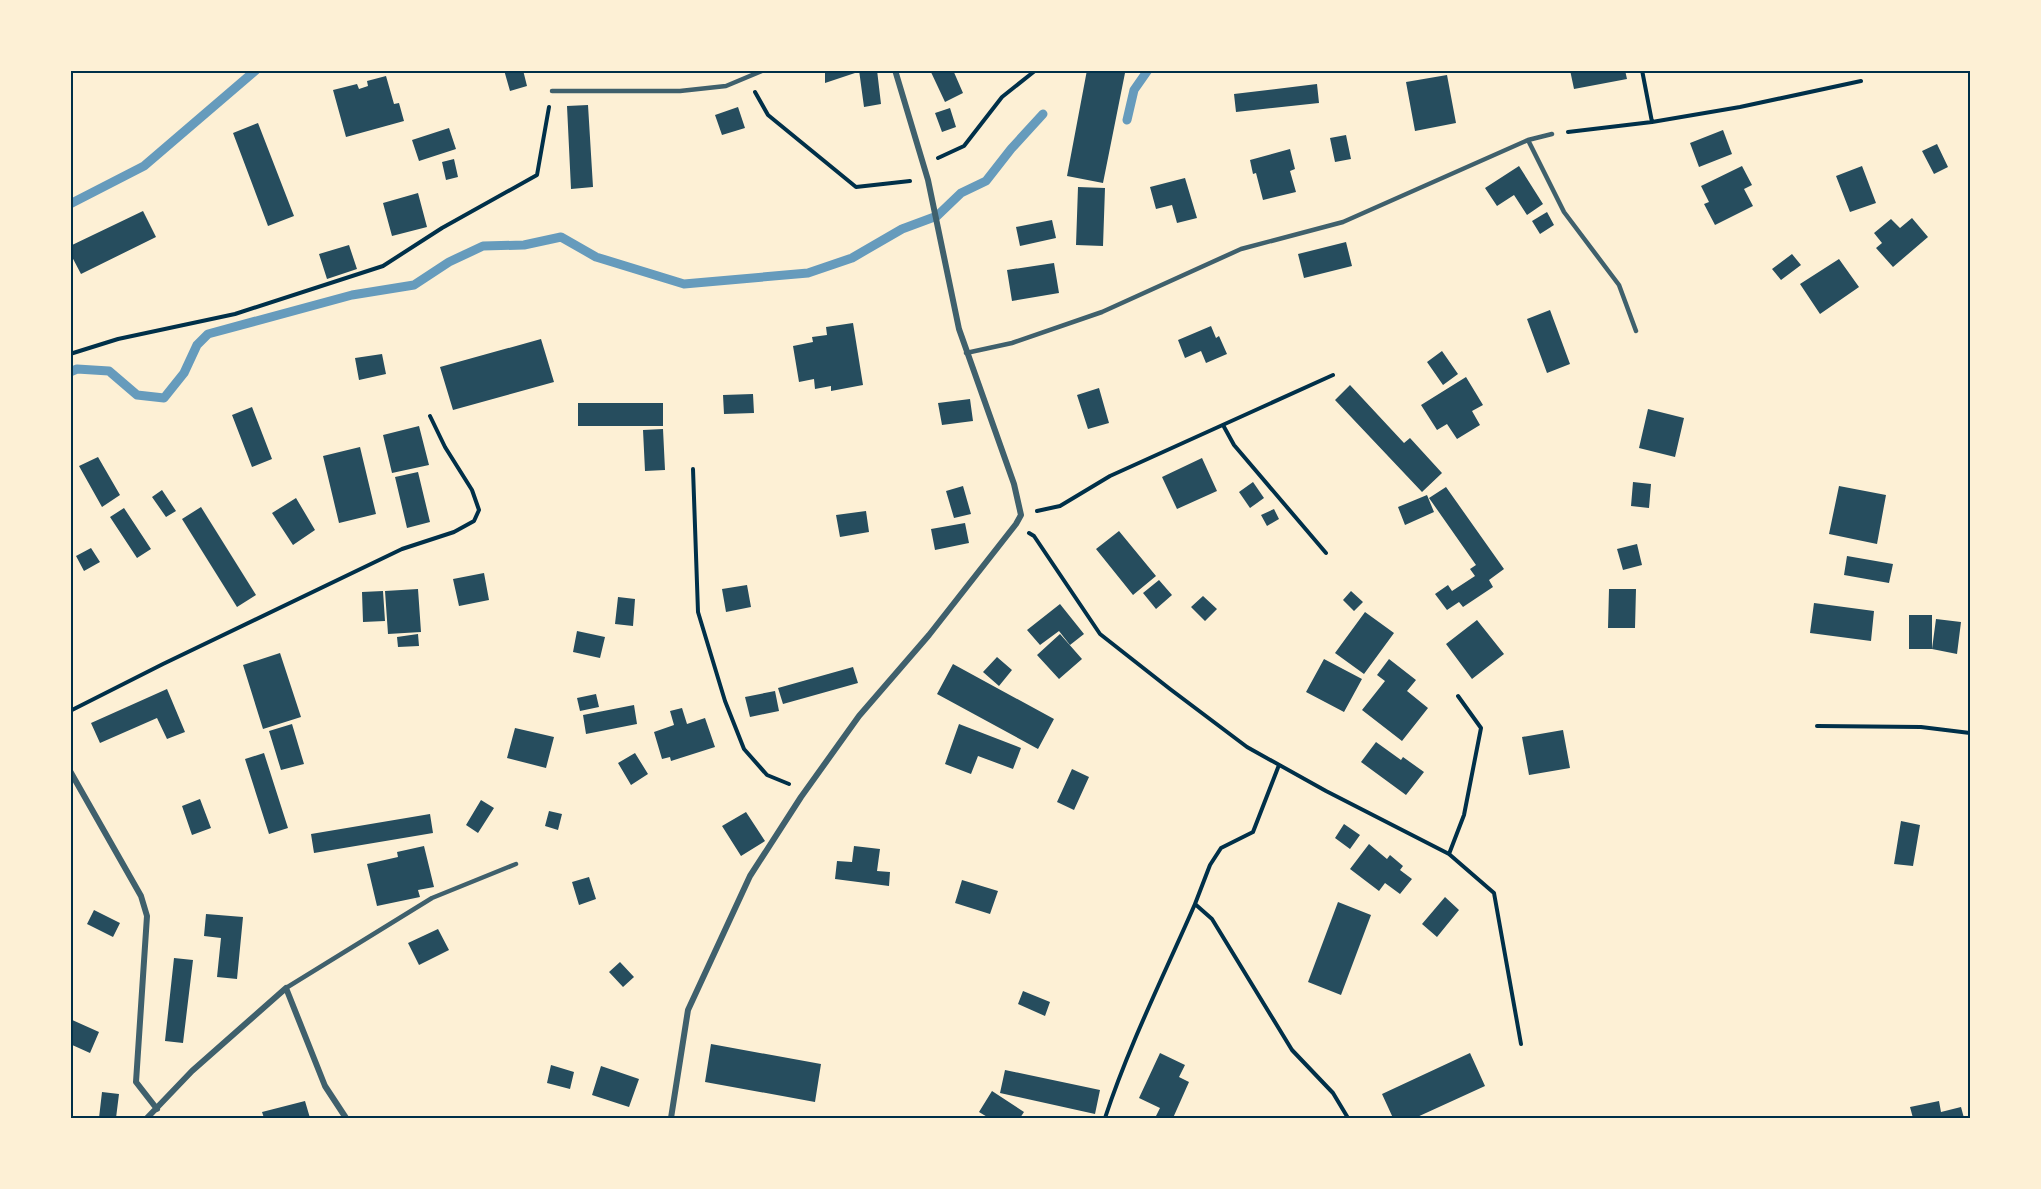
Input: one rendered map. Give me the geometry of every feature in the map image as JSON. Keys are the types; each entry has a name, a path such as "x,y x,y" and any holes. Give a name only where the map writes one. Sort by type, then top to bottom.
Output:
{"street":[{"path":"671,1119 688,1010 750,876 859,716 928,635 1021,515 1014,484 959,329 928,180 895,70"},
{"path":"70,771 141,896 147,916 136,1082 157,1109"},
{"path":"147,1119 192,1071 286,988 325,1086 346,1119"}],"lane":[{"path":"552,91 680,92 726,86 764,70"},
{"path":"966,353 1012,343 1102,312 1241,249 1343,222 1528,140 1552,134"},
{"path":"1528,140 1564,212 1619,285 1636,331"},
{"path":"286,988 432,898 516,864"}],"path":[{"path":"924,165 964,146 1002,97 1036,70"},
{"path":"1642,70 1652,122"},
{"path":"747,78 768,115 856,187 928,180"},
{"path":"1552,134 1652,122 1740,107 1861,81"},
{"path":"70,354 118,339 235,314 383,266 442,228 537,175 552,91"},
{"path":"1021,515 1060,506 1110,476 1333,375"},
{"path":"70,711 402,549 454,532 474,521 479,510 472,490 445,447 430,416"},
{"path":"1223,425 1233,445 1326,553"},
{"path":"693,469 698,612 725,701 744,749 767,775 806,791"},
{"path":"1016,524 1034,536 1100,634 1247,747 1326,791 1449,854 1494,893 1521,1044"},
{"path":"1449,854 1464,815 1481,728 1458,696"},
{"path":"1817,726 1921,727 1971,733"},
{"path":"1105,1119 1113,1093 1210,865 1221,848 1252,832 1279,765"},
{"path":"1195,904 1212,919 1292,1050 1333,1093 1348,1119"}],"building":[{"path":"504,70 523,70 527,86 510,91"},
{"path":"825,70 855,70 855,73 825,83"},
{"path":"859,70 877,70 881,104 864,107"},
{"path":"930,70 953,70 963,93 945,102"},
{"path":"1087,70 1110,70 1125,73 1103,183 1067,176"},
{"path":"1570,70 1625,70 1627,79 1574,89"},
{"path":"1447,75 1456,123 1415,131 1406,82"},
{"path":"386,76 394,104 399,103 404,121 346,137 333,90 357,84 359,89 368,86 367,81"},
{"path":"1317,84 1319,103 1236,112 1234,94"},
{"path":"588,105 593,187 571,189 567,106"},
{"path":"738,107 745,128 722,135 715,115"},
{"path":"950,108 956,127 942,132 935,113"},
{"path":"258,123 294,216 268,226 233,133"},
{"path":"449,128 456,149 419,161 412,140"},
{"path":"1723,130 1732,154 1699,167 1690,143"},
{"path":"1346,135 1351,159 1335,162 1330,138"},
{"path":"1937,144 1948,167 1934,174 1922,151"},
{"path":"1290,149 1295,169 1290,171 1296,192 1263,200 1250,160"},
{"path":"454,159 458,177 446,180 442,162"},
{"path":"1519,166 1543,204 1527,215 1514,195 1497,206 1485,188"},
{"path":"1742,166 1752,185 1744,189 1753,206 1715,225 1704,204 1709,202 1701,186"},
{"path":"1862,166 1876,203 1850,212 1836,176"},
{"path":"1185,178 1197,218 1177,223 1172,205 1156,209 1150,187"},
{"path":"1078,187 1105,188 1103,246 1076,245"},
{"path":"418,193 427,227 392,236 383,203"},
{"path":"143,211 156,237 81,274 70,253 70,246"},
{"path":"1547,212 1554,225 1540,234 1532,221"},
{"path":"1912,218 1928,237 1893,267 1876,248 1882,243 1874,233 1891,219 1900,228"},
{"path":"1052,220 1056,238 1020,246 1016,227"},
{"path":"1346,242 1352,266 1304,278 1298,254"},
{"path":"349,245 357,269 327,279 319,254"},
{"path":"1792,254 1801,265 1781,280 1772,269"},
{"path":"1839,259 1859,287 1820,314 1800,284"},
{"path":"1054,263 1059,293 1012,301 1007,270"},
{"path":"1550,310 1570,364 1547,373 1527,319"},
{"path":"853,323 863,385 831,391 831,386 815,389 814,379 799,382 793,346 813,342 812,337 827,335 826,327"},
{"path":"1211,326 1216,338 1219,336 1227,354 1206,363 1201,351 1185,358 1178,340"},
{"path":"541,339 554,382 453,410 440,367"},
{"path":"1442,351 1458,374 1443,385 1427,362"},
{"path":"382,354 386,374 359,380 355,358"},
{"path":"1466,377 1483,405 1472,411 1480,425 1457,439 1447,424 1437,430 1421,405"},
{"path":"1350,385 1404,443 1410,438 1442,473 1422,492 1335,400"},
{"path":"1099,388 1109,423 1088,429 1077,395"},
{"path":"753,394 754,413 724,414 723,395"},
{"path":"970,399 973,421 942,425 938,403"},
{"path":"578,403 663,403 663,426 578,426"},
{"path":"252,407 272,459 252,467 232,415"},
{"path":"1648,409 1684,418 1675,457 1639,448"},
{"path":"419,426 429,465 392,473 383,435"},
{"path":"663,429 665,470 645,471 643,430"},
{"path":"360,447 376,514 339,523 323,456"},
{"path":"98,457 120,495 102,507 79,466"},
{"path":"1202,458 1217,491 1177,509 1162,477"},
{"path":"418,472 430,522 407,528 395,477"},
{"path":"1253,482 1264,498 1250,508 1239,492"},
{"path":"1633,482 1651,484 1649,508 1631,506"},
{"path":"963,486 971,514 954,518 946,491"},
{"path":"1839,486 1886,495 1877,544 1829,534"},
{"path":"1446,487 1504,569 1489,580 1493,587 1463,607 1459,602 1447,610 1435,594 1448,585 1452,591 1475,576 1470,569 1476,565 1429,498"},
{"path":"162,490 176,511 166,517 152,497"},
{"path":"1427,495 1434,512 1405,525 1398,507"},
{"path":"296,498 315,530 293,545 272,513"},
{"path":"201,507 256,595 237,607 182,519"},
{"path":"124,508 151,549 137,558 110,517"},
{"path":"1274,509 1279,519 1267,526 1261,515"},
{"path":"866,511 869,532 840,537 836,515"},
{"path":"965,523 969,543 935,550 931,529"},
{"path":"1119,531 1156,576 1133,595 1096,549"},
{"path":"1637,544 1642,565 1623,570 1617,549"},
{"path":"91,548 100,562 84,571 76,556"},
{"path":"1847,556 1893,564 1889,583 1844,575"},
{"path":"484,573 489,600 459,606 453,579"},
{"path":"1159,580 1172,595 1156,609 1143,593"},
{"path":"747,585 751,607 726,612 722,589"},
{"path":"418,589 421,632 388,634 385,591"},
{"path":"1609,589 1636,589 1635,628 1608,628"},
{"path":"383,591 385,621 363,622 362,592"},
{"path":"1351,591 1363,602 1354,611 1343,600"},
{"path":"1203,596 1217,609 1205,621 1191,607"},
{"path":"618,597 635,599 633,626 615,624"},
{"path":"1814,603 1874,611 1871,641 1810,633"},
{"path":"1060,604 1084,634 1070,645 1059,631 1040,645 1027,630"},
{"path":"1365,612 1394,633 1364,674 1335,653"},
{"path":"1909,615 1932,615 1932,649 1909,649"},
{"path":"1936,619 1961,622 1957,654 1932,649"},
{"path":"1477,620 1504,654 1472,679 1446,644"},
{"path":"577,631 605,637 600,658 573,652"},
{"path":"418,634 419,646 398,647 397,637"},
{"path":"1060,634 1082,659 1059,679 1037,655"},
{"path":"280,653 301,717 263,729 243,665"},
{"path":"997,657 1012,670 999,686 983,672"},
{"path":"1324,659 1362,679 1344,712 1306,692"},
{"path":"1389,659 1416,680 1407,691 1428,708 1402,741 1362,710 1385,681 1377,675"},
{"path":"953,664 1054,719 1038,749 937,694"},
{"path":"853,667 858,683 783,704 778,688"},
{"path":"167,689 185,732 167,739 157,718 100,743 91,723"},
{"path":"775,691 779,711 750,717 745,697"},
{"path":"596,694 599,707 580,711 577,698"},
{"path":"634,705 637,724 586,734 583,715"},
{"path":"682,708 687,724 705,718 715,747 671,761 670,757 662,759 654,732 674,725 670,711"},
{"path":"292,724 304,764 281,770 269,731"},
{"path":"959,724 1021,748 1013,769 978,756 971,774 945,764"},
{"path":"515,728 554,737 546,768 507,758"},
{"path":"1563,730 1570,768 1529,775 1522,737"},
{"path":"1376,742 1401,760 1403,757 1424,772 1406,795 1361,762"},
{"path":"264,753 288,828 269,834 245,759"},
{"path":"635,753 648,774 631,785 618,763"},
{"path":"1072,769 1089,777 1074,810 1057,802"},
{"path":"200,799 211,828 192,835 182,806"},
{"path":"481,800 494,808 478,833 466,825"},
{"path":"549,811 562,814 558,830 545,826"},
{"path":"746,812 765,841 741,856 722,826"},
{"path":"430,814 433,833 314,853 311,834"},
{"path":"1901,821 1920,825 1913,866 1894,864"},
{"path":"1344,824 1360,835 1350,849 1335,838"},
{"path":"1369,844 1387,859 1390,855 1403,866 1400,870 1412,879 1400,894 1385,883 1379,891 1350,869"},
{"path":"424,846 434,887 418,890 420,897 377,906 367,864 398,857 397,852"},
{"path":"854,846 880,849 877,871 890,872 889,886 835,879 837,861 852,862"},
{"path":"589,877 596,899 579,905 572,882"},
{"path":"962,880 998,891 990,914 955,903"},
{"path":"1445,897 1459,910 1437,937 1422,924"},
{"path":"1338,902 1371,915 1341,995 1308,982"},
{"path":"94,910 120,923 113,937 87,924"},
{"path":"206,914 243,917 237,979 217,977 221,938 204,936"},
{"path":"438,929 449,950 419,965 408,943"},
{"path":"174,958 193,960 183,1043 165,1041"},
{"path":"620,962 634,977 623,987 609,972"},
{"path":"1023,991 1050,1002 1045,1016 1018,1004"},
{"path":"70,1019 99,1032 90,1053 70,1044"},
{"path":"711,1044 821,1064 815,1102 705,1082"},
{"path":"1160,1053 1185,1065 1179,1077 1189,1082 1173,1118 1155,1118 1160,1108 1139,1098"},
{"path":"1470,1053 1485,1086 1415,1118 1393,1118 1382,1094"},
{"path":"551,1065 574,1072 570,1089 547,1083"},
{"path":"601,1066 639,1079 629,1107 592,1095"},
{"path":"1005,1070 1100,1090 1095,1114 1000,1093"},
{"path":"992,1091 1024,1112 1020,1118 989,1118 979,1112"},
{"path":"102,1092 119,1094 116,1118 99,1118"},
{"path":"305,1101 310,1118 264,1118 262,1112"},
{"path":"1939,1101 1941,1112 1961,1107 1964,1118 1913,1118 1910,1107"}],"waterway":[{"path":"70,204 144,166 256,70"},
{"path":"1127,120 1134,90 1148,70"},
{"path":"70,372 77,369 109,371 137,395 164,398 184,373 197,345 208,334 352,295 414,285 449,262 483,246 524,245 561,237 596,257 684,284 808,273 852,258 902,229 937,216 961,193 986,181 1043,114"}]}
